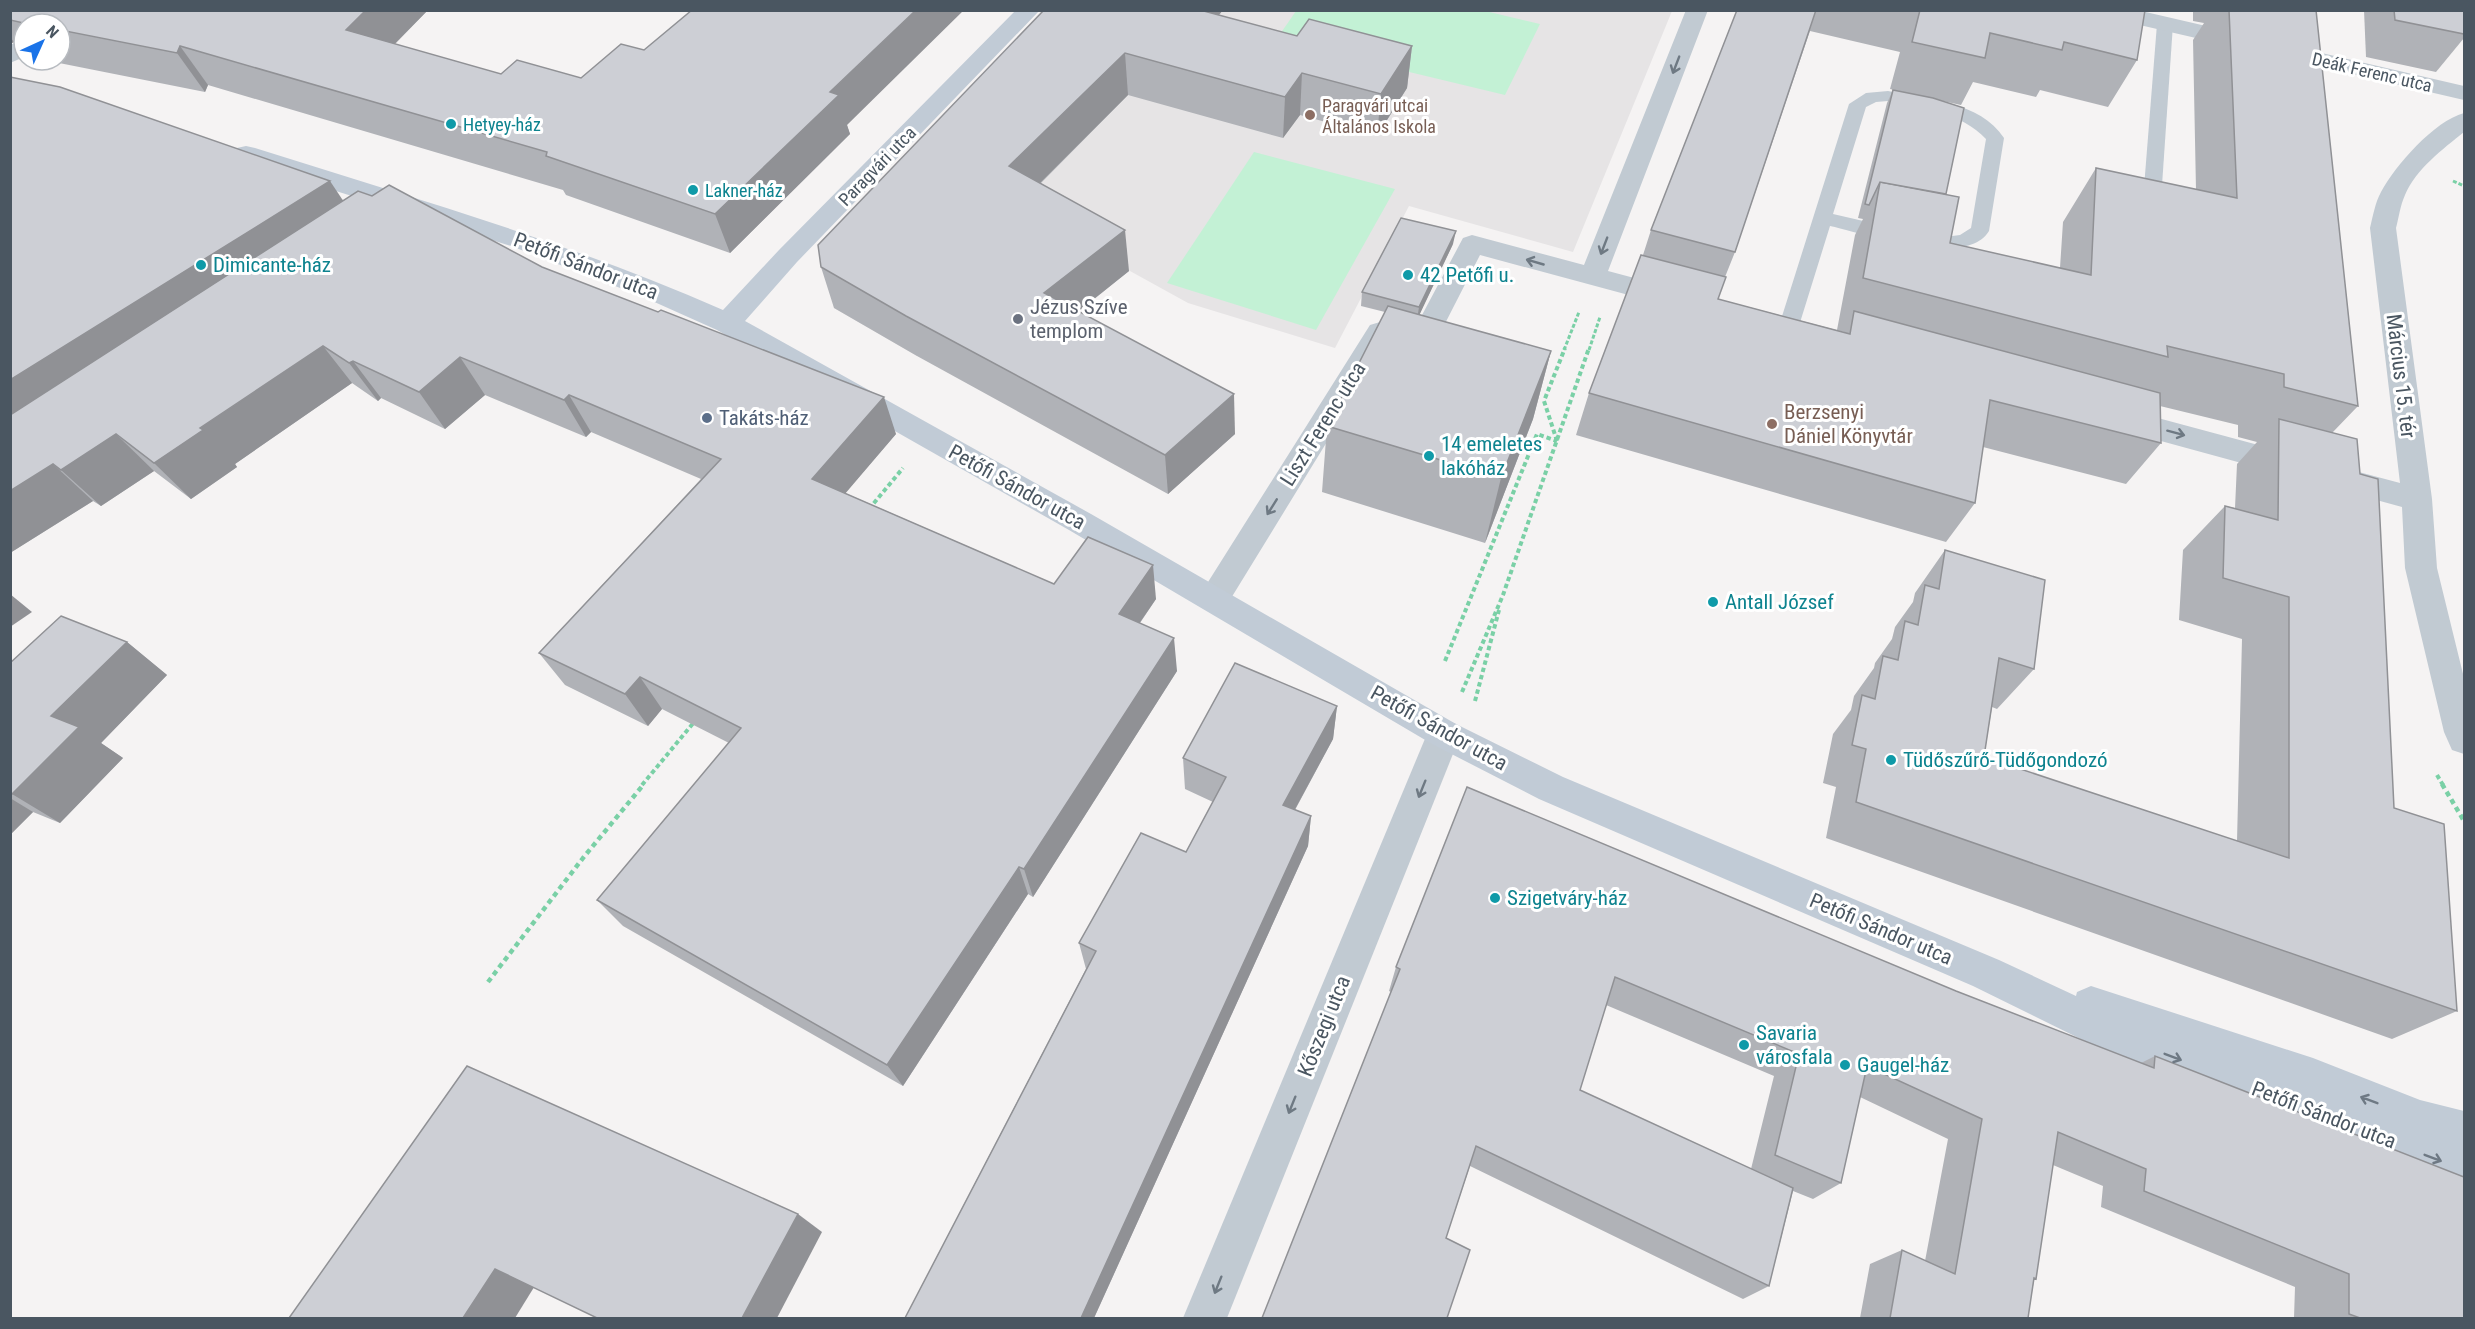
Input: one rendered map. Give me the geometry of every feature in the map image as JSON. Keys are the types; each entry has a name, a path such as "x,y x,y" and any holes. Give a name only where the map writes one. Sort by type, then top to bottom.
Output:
{"main road":[{"name":"Paragvári utca","path":"727,323 788,256 1029,10"},
{"name":"Petőfi Sándor utca","path":"218,146 520,240 651,289 727,323 789,356 1214,599 1444,734 1551,788 1986,973 2117,1036 2464,1170"},
{"name":"Petőfi Sándor utca","path":"1986,973 2137,1019 2313,1078 2420,1120 2464,1131"}],"street":[{"path":"1697,10 1602,280 1700,305"},
{"name":"Deák Ferenc utca","path":"2105,10 2464,93"},
{"name":"Március 15. tér","path":"2464,121 2439,139 2414,164 2393,192 2383,228 2417,499 2421,568 2464,739"},
{"path":"370,224 398,201"},
{"name":"Liszt Ferenc utca","path":"1214,599 1380,332 1421,344 1472,244 1602,280"},
{"path":"2097,412 2417,499"},
{"name":"Március 15. tér","path":"2445,659 2464,694"},
{"name":"Kőszegi utca","path":"1205,1318 1444,734"}],"lane":[{"path":"2152,200 2165,24"},
{"path":"1788,329 1822,218 1858,104 1872,97 1888,96 1966,114 1984,126 1995,138 1980,231 1965,242 1937,244 1822,218"}],"path":[{"path":"1557,441 1545,401 1602,280"},
{"path":"1466,683 1503,595 1557,441 1602,280"},
{"path":"1445,661 1537,434 1557,441"},
{"path":"868,510 928,437"},
{"path":"1478,689 1503,595"},
{"path":"488,982 583,858 695,721"}],"shaded area":[{"name":"Paragvári utcai Általános Iskola","path":"1088,11 1672,11 1573,252 1409,206 1335,348 1188,303 1072,239 917,356 834,308 831,287"}],"green space":[{"path":"1481,10 1540,24 1505,95 1276,40 1296,11"},
{"path":"1254,152 1395,189 1316,330 1167,283"}],"building":[{"path":"10,10 366,10 346,30 501,74 517,60 581,78 621,44 644,50 692,10 916,10 830,92 839,95 715,214 546,156 547,152 180,46 177,53 72,32 72,12 12,12 12,20 10,20"},
{"path":"1044,10 1200,10 1297,36 1309,19 1412,46 1381,94 1302,73 1285,97 1125,53 1009,166 1125,230 1044,293 1234,394 1165,455 906,316 821,267 818,245"},
{"path":"1737,10 1816,10 1735,252 1651,230"},
{"path":"1920,10 2145,10 2137,60 2064,42 2062,50 1990,33 1985,58 1912,42"},
{"path":"2229,10 2316,10 2358,406 2284,387 2284,374 2167,346 2168,357 1863,278 1880,182 1959,197 1950,243 2091,275 2096,168 2237,198"},
{"path":"2394,10 2464,10 2464,34 2395,20"},
{"path":"10,77 60,87 330,181 10,380"},
{"path":"1893,90 1933,98 1964,108 1946,194 1880,182 1869,205 1865,204"},
{"path":"389,185 542,267 658,312 661,310 884,397 812,479 1054,584 1088,537 1153,565 1119,614 1174,638 1024,869 1019,867 887,1065 597,900 741,728 640,677 625,694 539,653 721,459 569,395 564,400 460,357 419,392 353,361 349,363 323,346 200,428 203,430 154,463 116,434 61,470 53,464 10,491 10,415 358,191 372,196"},
{"name":"42 Petőfi u.","path":"1401,218 1456,231 1419,307 1362,292"},
{"path":"1641,255 1726,277 1718,299 1850,334 1854,311 2160,393 2161,443 1990,400 1975,503 1589,393"},
{"path":"1388,306 1551,351 1501,478 1327,426"},
{"path":"2279,419 2357,439 2360,474 2378,479 2394,808 2444,824 2457,1011 1856,802 1866,749 1852,745 1862,695 1875,699 1883,656 1898,660 1905,621 1918,625 1925,585 1939,589 1945,550 2045,580 2034,669 1999,658 1984,757 2289,858 2289,597 2223,578 2225,506 2278,520"},
{"path":"61,616 127,642 51,716 79,727 12,794 10,793 10,663"},
{"path":"1235,663 1337,706 1283,805 1311,816 1081,1318 905,1318 1096,951 1079,943 1141,833 1186,852 1226,777 1183,758"},
{"path":"1467,787 1956,991 2154,1068 2155,1056 2464,1177 2464,1318 2360,1318 2349,1314 2349,1274 2144,1191 2146,1169 2058,1132 2028,1318 1890,1318 1902,1250 1955,1274 1982,1119 1867,1066 1841,1183 1775,1155 1799,1054 1615,977 1580,1090 1793,1188 1769,1286 1476,1146 1446,1238 1470,1250 1447,1318 1262,1318 1400,969 1396,967"},
{"path":"467,1066 798,1214 742,1318 597,1318 495,1269 463,1318 289,1318"}],"place":[{"name":"Paragvári utcai Általános Iskola","path":"1310,115"},
{"name":"Hetyey-ház","path":"451,124"},
{"name":"Lakner-ház","path":"693,190"},
{"name":"Dimicante-ház","path":"201,265"},
{"name":"42 Petőfi u.","path":"1408,275"},
{"name":"Jézus Szíve templom","path":"1018,319"},
{"name":"Takáts-ház","path":"707,418"},
{"name":"Berzsenyi Dániel Könyvtár","path":"1772,424"},
{"name":"14 emeletes lakóház","path":"1429,456"},
{"name":"Antall József","path":"1713,602"},
{"name":"Tüdőszűrő-Tüdőgondozó","path":"1891,760"},
{"name":"Szigetváry-ház","path":"1495,898"},
{"name":"Savaria városfala","path":"1744,1045"},
{"name":"Gaugel-ház","path":"1845,1065"}]}
